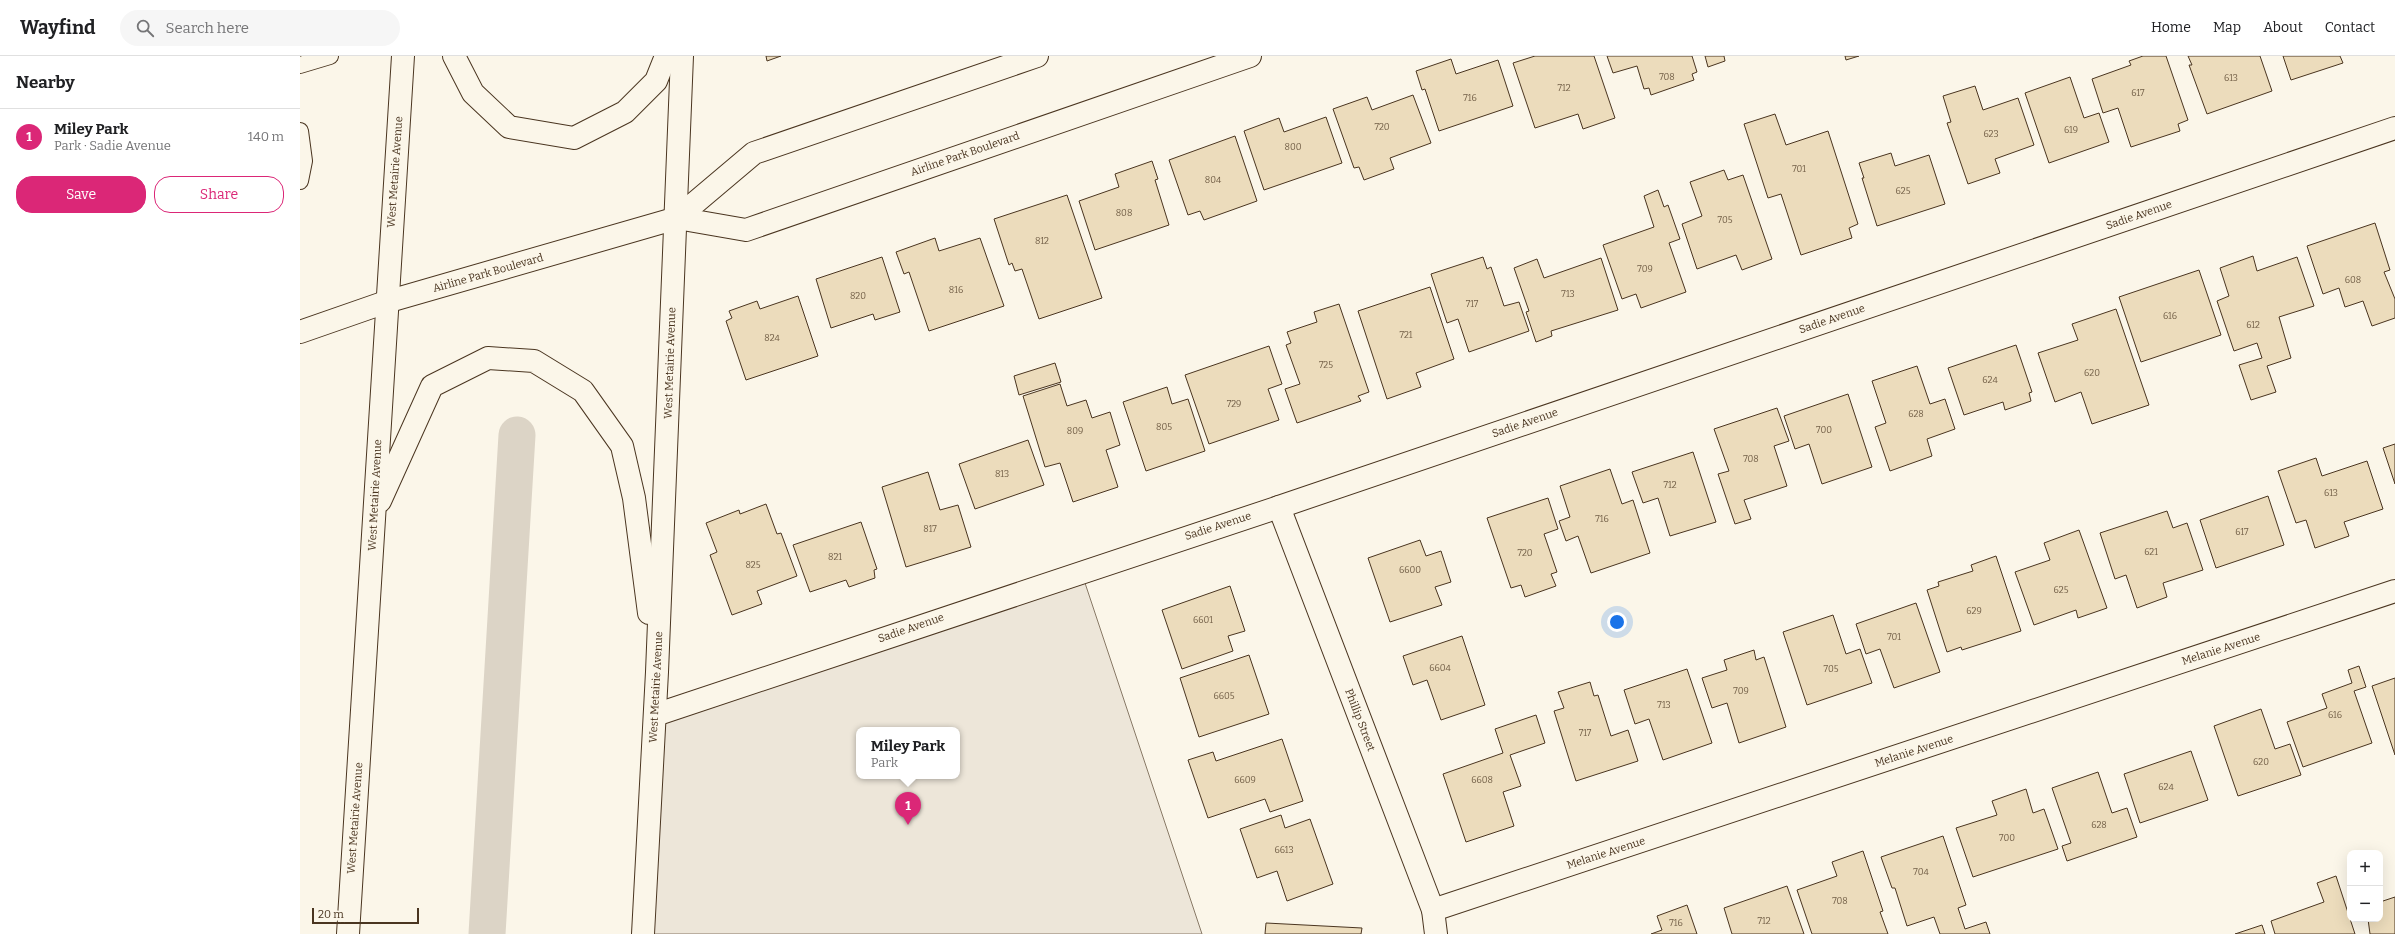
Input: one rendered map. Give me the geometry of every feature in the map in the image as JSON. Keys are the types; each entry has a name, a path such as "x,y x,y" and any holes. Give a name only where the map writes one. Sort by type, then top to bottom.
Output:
{"street":[{"name":"West Metairie Avenue","path":"348,934 386,302 403,56"},
{"path":"454,56 473,93 509,127 574,138 626,112 656,81 666,56"},
{"name":"West Metairie Avenue","path":"643,934 657,672 682,56"},
{"name":"Airline Park Boulevard","path":"300,332 386,302 676,218 754,153 1037,56"},
{"name":"Airline Park Boulevard","path":"676,218 746,230 1250,56"},
{"name":"Sadie Avenue","path":"655,715 1279,506 2395,128"},
{"path":"374,518 396,462 432,386 488,358 534,361 584,391 622,446 634,498 657,672"},
{"name":"Phillip Street","path":"1279,506 1433,910 1436,934"},
{"name":"Melanie Avenue","path":"1433,910 2395,592"}],"lane":[{"path":"300,65 330,56"},
{"path":"300,131 304,161 300,181"}],"shaded area":[{"path":"1081,571 1202,934 645,934 655,715"}],"building":[{"path":"766,56 781,56 767,61"},
{"path":"1535,56 1594,56 1615,118 1583,129 1578,114 1535,128 1513,63"},
{"path":"1607,56 1692,56 1697,72 1692,74 1694,80 1651,95 1649,88 1644,89 1637,66 1613,73"},
{"path":"1705,56 1724,56 1725,61 1708,67"},
{"path":"1845,56 1859,56 1846,60"},
{"path":"2143,56 2166,56 2188,120 2178,124 2180,131 2131,147 2118,108 2103,113 2092,79 2131,65 2129,61"},
{"path":"2188,56 2260,56 2272,91 2207,114 2189,65 2192,65"},
{"path":"2283,56 2340,56 2343,63 2291,80"},
{"path":"1451,59 1456,74 1498,60 1513,106 1439,131 1425,89 1422,90 1416,71"},
{"path":"2070,77 2084,118 2099,113 2109,142 2049,163 2025,93"},
{"path":"1975,86 1983,110 2018,98 2034,145 1995,159 2000,173 1968,184 1947,123 1951,122 1943,96"},
{"path":"1413,95 1431,143 1390,158 1394,169 1364,180 1359,167 1354,168 1333,109 1367,97 1372,110"},
{"path":"1775,114 1786,145 1828,131 1858,224 1849,228 1852,238 1801,255 1781,194 1768,198 1744,124"},
{"path":"1326,117 1342,163 1264,190 1244,131 1279,118 1284,132"},
{"path":"1235,136 1257,201 1204,220 1200,211 1188,215 1169,160"},
{"path":"1891,153 1895,166 1929,155 1945,204 1877,226 1862,178 1864,178 1859,163"},
{"path":"1152,161 1158,179 1155,180 1169,225 1095,250 1079,201 1119,187 1115,174"},
{"path":"1724,170 1728,180 1743,175 1772,259 1742,270 1736,255 1697,269 1682,224 1702,216 1690,182"},
{"path":"1658,190 1664,207 1668,205 1680,239 1669,243 1686,292 1641,308 1636,294 1622,299 1603,245 1654,227 1644,196"},
{"path":"1067,195 1102,298 1039,319 1022,269 1015,271 1012,263 1009,265 994,219"},
{"path":"2375,223 2390,270 2384,272 2395,299 2395,318 2372,326 2363,301 2345,307 2339,288 2323,294 2307,246"},
{"path":"935,238 939,251 980,238 1004,306 929,331 909,272 904,274 896,252"},
{"path":"2253,256 2257,271 2297,257 2314,306 2279,317 2291,358 2267,366 2276,392 2251,400 2239,365 2262,358 2257,343 2234,351 2217,301 2229,296 2220,268"},
{"path":"882,257 900,312 875,320 873,314 831,328 816,279"},
{"path":"1483,257 1487,269 1491,267 1504,306 1519,302 1529,331 1469,352 1458,319 1447,323 1431,274"},
{"path":"1601,258 1618,310 1551,331 1552,336 1536,342 1526,312 1529,311 1514,268 1537,259 1544,278"},
{"path":"2199,270 2221,335 2141,362 2119,297"},
{"path":"1430,287 1454,359 1416,373 1421,387 1387,399 1358,311"},
{"path":"798,296 818,356 746,380 726,321 732,318 729,311 757,301 760,309"},
{"path":"1339,304 1369,392 1358,396 1361,401 1297,423 1285,389 1300,384 1286,345 1291,343 1287,332 1317,322 1314,312"},
{"path":"2116,309 2149,405 2092,424 2081,392 2055,402 2038,353 2078,340 2072,324"},
{"path":"2016,345 2032,392 2029,393 2031,401 2005,410 2003,402 1964,415 1948,368"},
{"path":"1269,346 1282,384 1268,389 1279,420 1209,444 1185,375"},
{"path":"1055,363 1061,382 1019,395 1014,376"},
{"path":"1917,366 1930,404 1945,399 1955,429 1927,439 1932,456 1890,471 1875,427 1886,423 1872,381"},
{"path":"1060,384 1067,406 1086,400 1092,418 1110,412 1120,445 1106,450 1118,487 1073,502 1060,463 1045,467 1023,396"},
{"path":"1167,387 1172,404 1188,399 1205,451 1146,471 1123,402"},
{"path":"1848,394 1872,467 1822,484 1809,444 1795,449 1784,416"},
{"path":"1777,408 1789,441 1774,446 1787,486 1744,500 1751,519 1735,524 1718,474 1729,471 1714,429"},
{"path":"1028,440 1044,485 975,509 959,464"},
{"path":"2395,444 2395,484 2383,448"},
{"path":"1693,452 1716,522 1670,536 1658,498 1643,503 1632,472"},
{"path":"2316,458 2322,476 2367,461 2383,509 2344,522 2349,536 2315,548 2306,520 2296,523 2278,471"},
{"path":"1610,469 1622,504 1633,500 1650,553 1591,573 1578,536 1566,541 1559,521 1570,517 1560,486"},
{"path":"928,472 940,510 958,505 971,547 906,567 882,487"},
{"path":"2268,496 2284,545 2216,568 2200,520"},
{"path":"1548,498 1558,529 1544,534 1557,572 1551,574 1556,586 1525,597 1521,585 1511,588 1487,518"},
{"path":"766,504 777,534 781,533 797,576 757,591 762,604 732,615 710,555 717,552 706,523 739,510 740,514"},
{"path":"2167,511 2173,528 2187,523 2203,570 2163,583 2167,597 2137,608 2126,575 2115,579 2100,533"},
{"path":"861,522 877,569 874,570 875,578 849,587 846,580 810,592 793,545"},
{"path":"2079,530 2107,608 2078,618 2076,610 2034,625 2015,572 2050,560 2044,543"},
{"path":"1420,540 1426,556 1441,551 1451,582 1435,587 1442,605 1390,622 1368,558"},
{"path":"1996,556 2021,631 1962,650 1961,647 1947,652 1927,590 1939,586 1938,582 1973,571 1971,565"},
{"path":"1230,586 1245,631 1228,636 1233,651 1182,669 1162,610"},
{"path":"1916,603 1940,672 1894,688 1880,649 1866,654 1856,624"},
{"path":"1833,615 1846,654 1860,649 1872,683 1807,705 1783,632"},
{"path":"1462,636 1485,705 1441,720 1427,680 1413,685 1403,656"},
{"path":"1754,650 1756,660 1764,657 1786,727 1739,743 1727,703 1712,708 1702,678 1727,670 1724,660"},
{"path":"1249,655 1269,714 1199,737 1180,678"},
{"path":"2359,666 2366,687 2354,691 2372,743 2303,767 2287,722 2327,708 2322,694 2352,683 2348,670"},
{"path":"1687,669 1712,743 1663,760 1649,719 1635,724 1624,690"},
{"path":"2395,678 2395,755 2372,686"},
{"path":"1590,682 1594,696 1598,695 1611,736 1628,730 1638,761 1576,781 1554,711 1564,708 1558,692"},
{"path":"2261,709 2275,749 2290,744 2301,775 2238,796 2214,726"},
{"path":"1536,715 1545,743 1510,755 1521,786 1503,792 1514,826 1466,842 1443,774 1503,753 1495,729"},
{"path":"1282,739 1303,801 1270,812 1265,799 1208,818 1188,760 1213,752 1216,761"},
{"path":"2191,751 2208,800 2140,823 2124,774"},
{"path":"2098,772 2112,813 2127,808 2137,837 2067,861 2062,846 2071,843 2052,788"},
{"path":"2026,789 2033,813 2044,809 2058,849 1973,877 1956,828 1997,815 1992,801"},
{"path":"1281,815 1285,828 1310,819 1333,884 1287,901 1277,871 1257,878 1240,829"},
{"path":"1943,836 1966,905 1958,908 1965,929 1986,922 1990,934 1940,934 1934,917 1907,926 1895,888 1892,888 1881,857"},
{"path":"1863,851 1883,911 1880,912 1888,934 1812,934 1797,890 1837,876 1832,862"},
{"path":"2336,876 2347,910 2347,922 2351,922 2355,934 2275,934 2271,921 2324,902 2317,883"},
{"path":"1787,886 1804,934 1732,934 1724,908"},
{"path":"2395,897 2395,934 2370,934 2368,922 2383,922 2383,901"},
{"path":"1687,905 1697,934 1651,934 1662,930 1657,916"},
{"path":"1266,923 1362,928 1361,934 1265,934"},
{"path":"2262,925 2265,934 2235,934"}],"waterway":[{"path":"487,934 517,435"}],"place":[{"name":"Miley Park","path":"908,825"}]}
